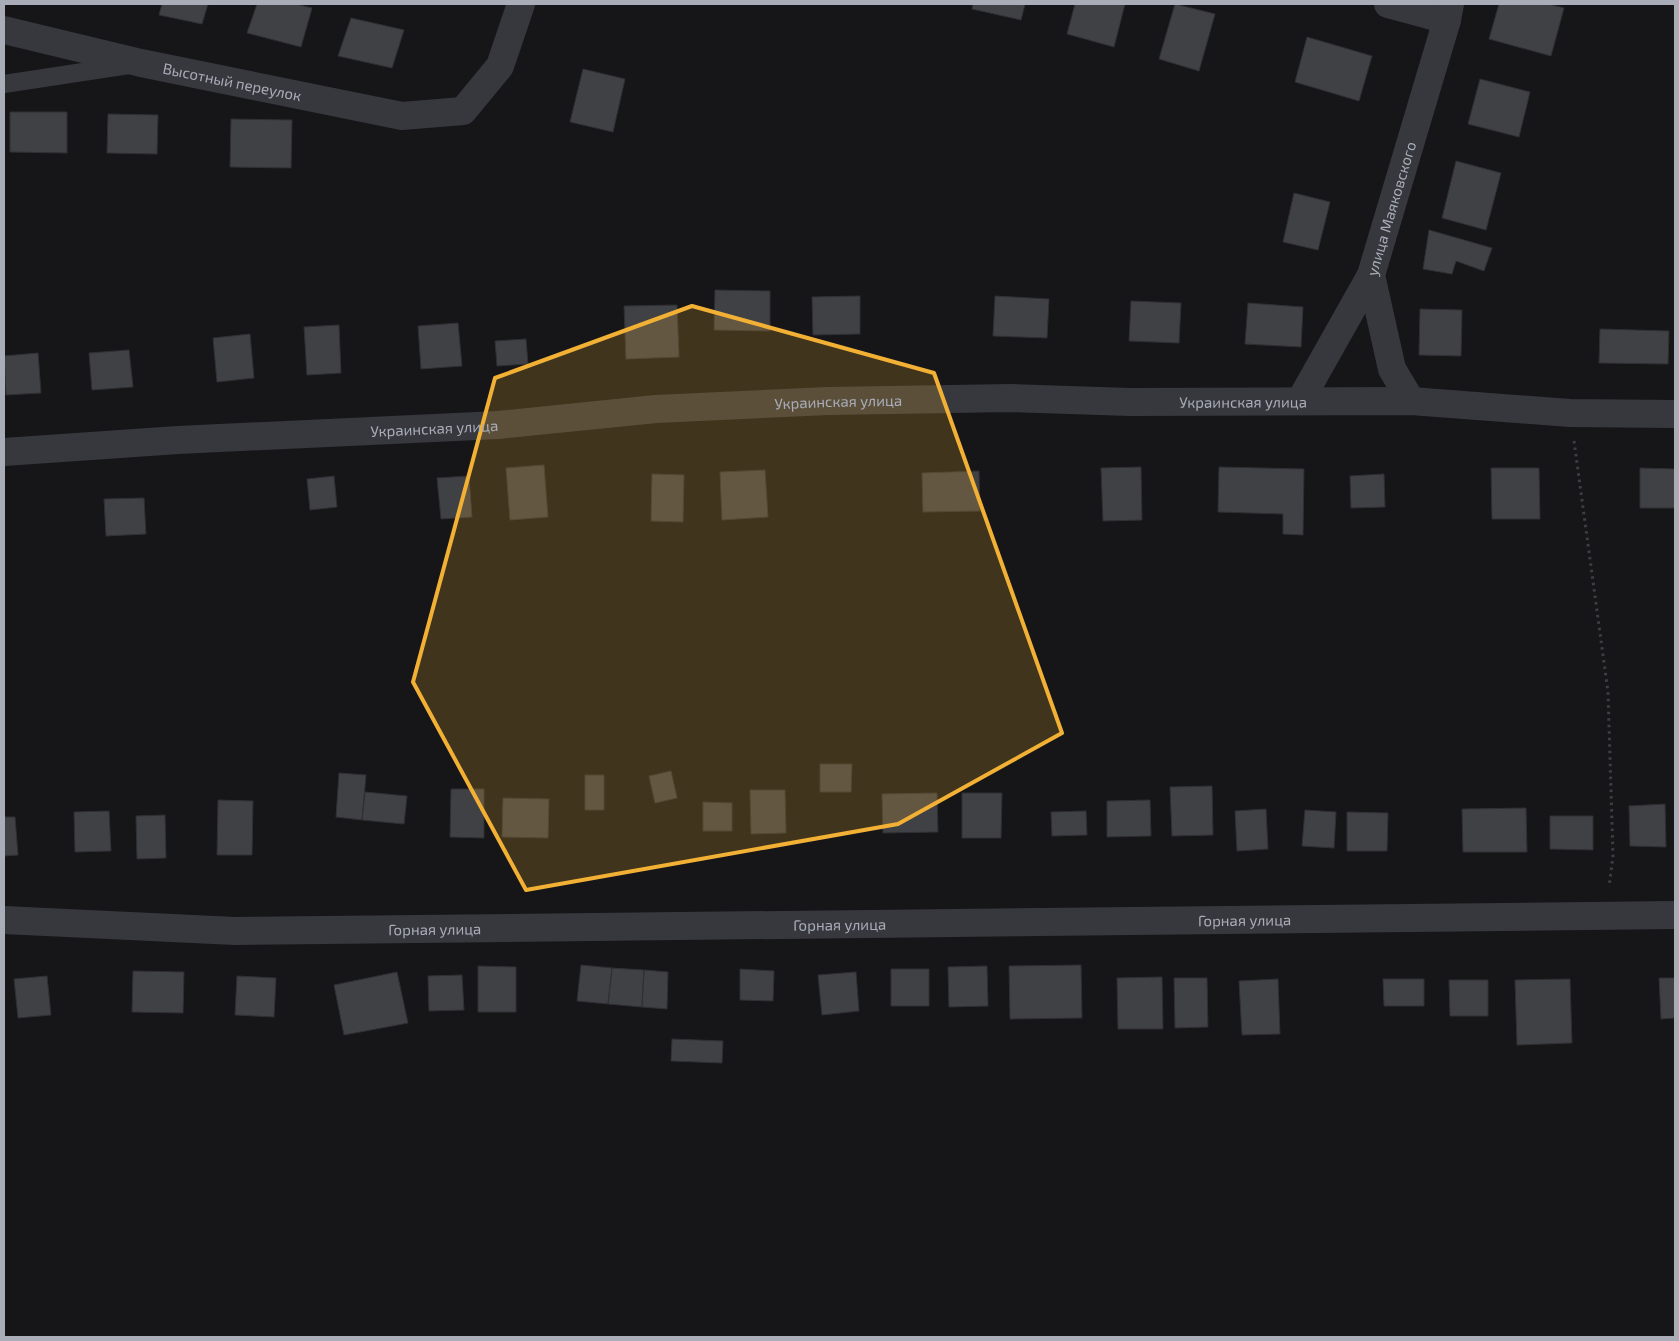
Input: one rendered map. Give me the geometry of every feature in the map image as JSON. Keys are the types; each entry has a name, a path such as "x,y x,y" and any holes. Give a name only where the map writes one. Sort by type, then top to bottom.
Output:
{"street":[{"name":"Высотный переулок","path":"4,30 141,63 402,116 463,111 500,66 521,4"},
{"path":"1388,4 1448,12"},
{"name":"улица Маяковского","path":"1300,401 1371,275 1448,12"},
{"path":"1371,275 1392,369 1411,401"},
{"name":"Украинская улица","path":"4,452 178,440 498,425 656,409 828,401 1012,398 1130,402 1411,401 1570,413 1675,414"},
{"name":"Горная улица","path":"4,920 235,932 1675,915"}],"lane":[{"path":"4,84 141,63"}],"path":[{"path":"1570,413 1608,692 1613,856 1605,915"}],"highlighted area":[{"path":"692,306 934,373 1062,733 898,824 526,890 413,682 495,378"}],"building":[{"path":"162,4 208,4 202,24 159,15"},
{"path":"257,4 296,4 312,8 301,47 247,33"},
{"path":"973,4 1025,4 1021,20 972,9"},
{"path":"1075,4 1125,4 1114,47 1067,34"},
{"path":"1175,4 1215,14 1199,71 1159,59"},
{"path":"1499,4 1548,4 1564,8 1551,56 1489,39"},
{"path":"351,18 404,30 392,68 338,56"},
{"path":"1307,37 1372,56 1359,101 1295,82"},
{"path":"583,69 625,79 613,132 570,122"},
{"path":"1480,79 1530,92 1519,137 1468,124"},
{"path":"10,112 67,112 67,153 10,152"},
{"path":"108,114 158,115 157,154 107,153"},
{"path":"231,119 292,120 291,168 230,167"},
{"path":"1456,161 1501,173 1486,230 1442,218"},
{"path":"1294,193 1330,202 1318,250 1283,242"},
{"path":"1429,230 1492,248 1484,271 1456,261 1452,274 1423,269"},
{"path":"715,290 770,291 770,331 714,330"},
{"path":"860,296 860,334 813,335 812,297"},
{"path":"995,296 1049,299 1047,338 993,336"},
{"path":"1131,301 1181,303 1179,343 1129,341"},
{"path":"1248,303 1303,307 1301,347 1245,344"},
{"path":"677,305 679,357 626,359 624,306"},
{"path":"1420,309 1462,310 1461,356 1419,355"},
{"path":"458,323 462,366 421,369 418,326"},
{"path":"339,325 341,373 307,375 304,327"},
{"path":"1600,329 1669,331 1668,364 1599,363"},
{"path":"250,334 254,378 217,382 213,338"},
{"path":"526,339 528,364 497,366 495,341"},
{"path":"129,350 133,387 92,390 89,353"},
{"path":"38,353 41,393 6,395 4,356"},
{"path":"544,465 548,517 510,520 506,468"},
{"path":"1141,467 1142,520 1103,521 1101,468"},
{"path":"1219,467 1304,469 1303,535 1283,534 1283,514 1218,512"},
{"path":"1491,468 1539,468 1540,519 1492,519"},
{"path":"1640,468 1675,469 1675,508 1640,508"},
{"path":"765,470 768,517 722,520 720,472"},
{"path":"979,471 980,511 923,512 922,473"},
{"path":"652,474 684,475 683,522 651,521"},
{"path":"1384,474 1385,507 1351,508 1350,476"},
{"path":"334,476 337,507 310,510 307,479"},
{"path":"469,476 472,517 441,519 437,478"},
{"path":"144,498 146,534 106,536 104,499"},
{"path":"820,764 852,764 851,792 820,792"},
{"path":"671,771 677,798 655,803 649,776"},
{"path":"339,773 366,775 362,820 336,817"},
{"path":"585,775 604,775 604,810 585,810"},
{"path":"1212,786 1213,835 1172,836 1170,787"},
{"path":"451,789 484,789 484,838 450,837"},
{"path":"750,790 785,790 786,833 751,834"},
{"path":"365,792 407,796 404,824 362,820"},
{"path":"937,793 938,832 883,833 882,794"},
{"path":"962,793 1002,793 1001,838 962,838"},
{"path":"503,798 549,799 548,838 502,837"},
{"path":"218,800 253,801 252,855 217,855"},
{"path":"1150,800 1151,836 1107,837 1107,801"},
{"path":"703,802 732,803 732,831 703,831"},
{"path":"1665,804 1666,847 1630,846 1629,806"},
{"path":"1526,808 1527,852 1463,852 1462,809"},
{"path":"1266,809 1268,849 1237,851 1235,811"},
{"path":"1305,810 1336,812 1334,848 1302,846"},
{"path":"109,811 111,851 75,852 74,812"},
{"path":"1086,811 1087,835 1052,836 1051,812"},
{"path":"1347,812 1388,813 1387,851 1347,851"},
{"path":"165,815 166,858 137,859 136,816"},
{"path":"1550,816 1593,816 1593,850 1550,849"},
{"path":"4,817 15,817 18,855 4,856"},
{"path":"581,965 612,968 608,1004 577,1001"},
{"path":"1081,965 1082,1018 1010,1019 1009,966"},
{"path":"478,966 516,967 516,1012 478,1012"},
{"path":"987,966 988,1006 949,1007 948,967"},
{"path":"612,968 644,970 642,1007 608,1004"},
{"path":"740,969 774,971 773,1001 740,1000"},
{"path":"891,969 929,969 929,1006 891,1006"},
{"path":"644,970 668,972 667,1009 642,1007"},
{"path":"133,971 184,972 183,1013 132,1012"},
{"path":"397,972 408,1023 344,1035 334,985"},
{"path":"856,972 859,1011 822,1015 818,975"},
{"path":"462,975 464,1010 429,1011 428,976"},
{"path":"47,976 51,1015 18,1018 14,979"},
{"path":"237,976 276,978 274,1017 235,1015"},
{"path":"1162,977 1163,1029 1118,1029 1117,978"},
{"path":"1174,978 1207,978 1208,1027 1175,1028"},
{"path":"1659,978 1675,978 1675,1018 1661,1019"},
{"path":"1278,979 1280,1034 1242,1035 1239,981"},
{"path":"1383,979 1424,979 1424,1006 1384,1006"},
{"path":"1570,979 1572,1043 1517,1045 1515,980"},
{"path":"1449,980 1488,980 1488,1016 1450,1016"},
{"path":"672,1039 723,1041 722,1063 671,1061"}]}
